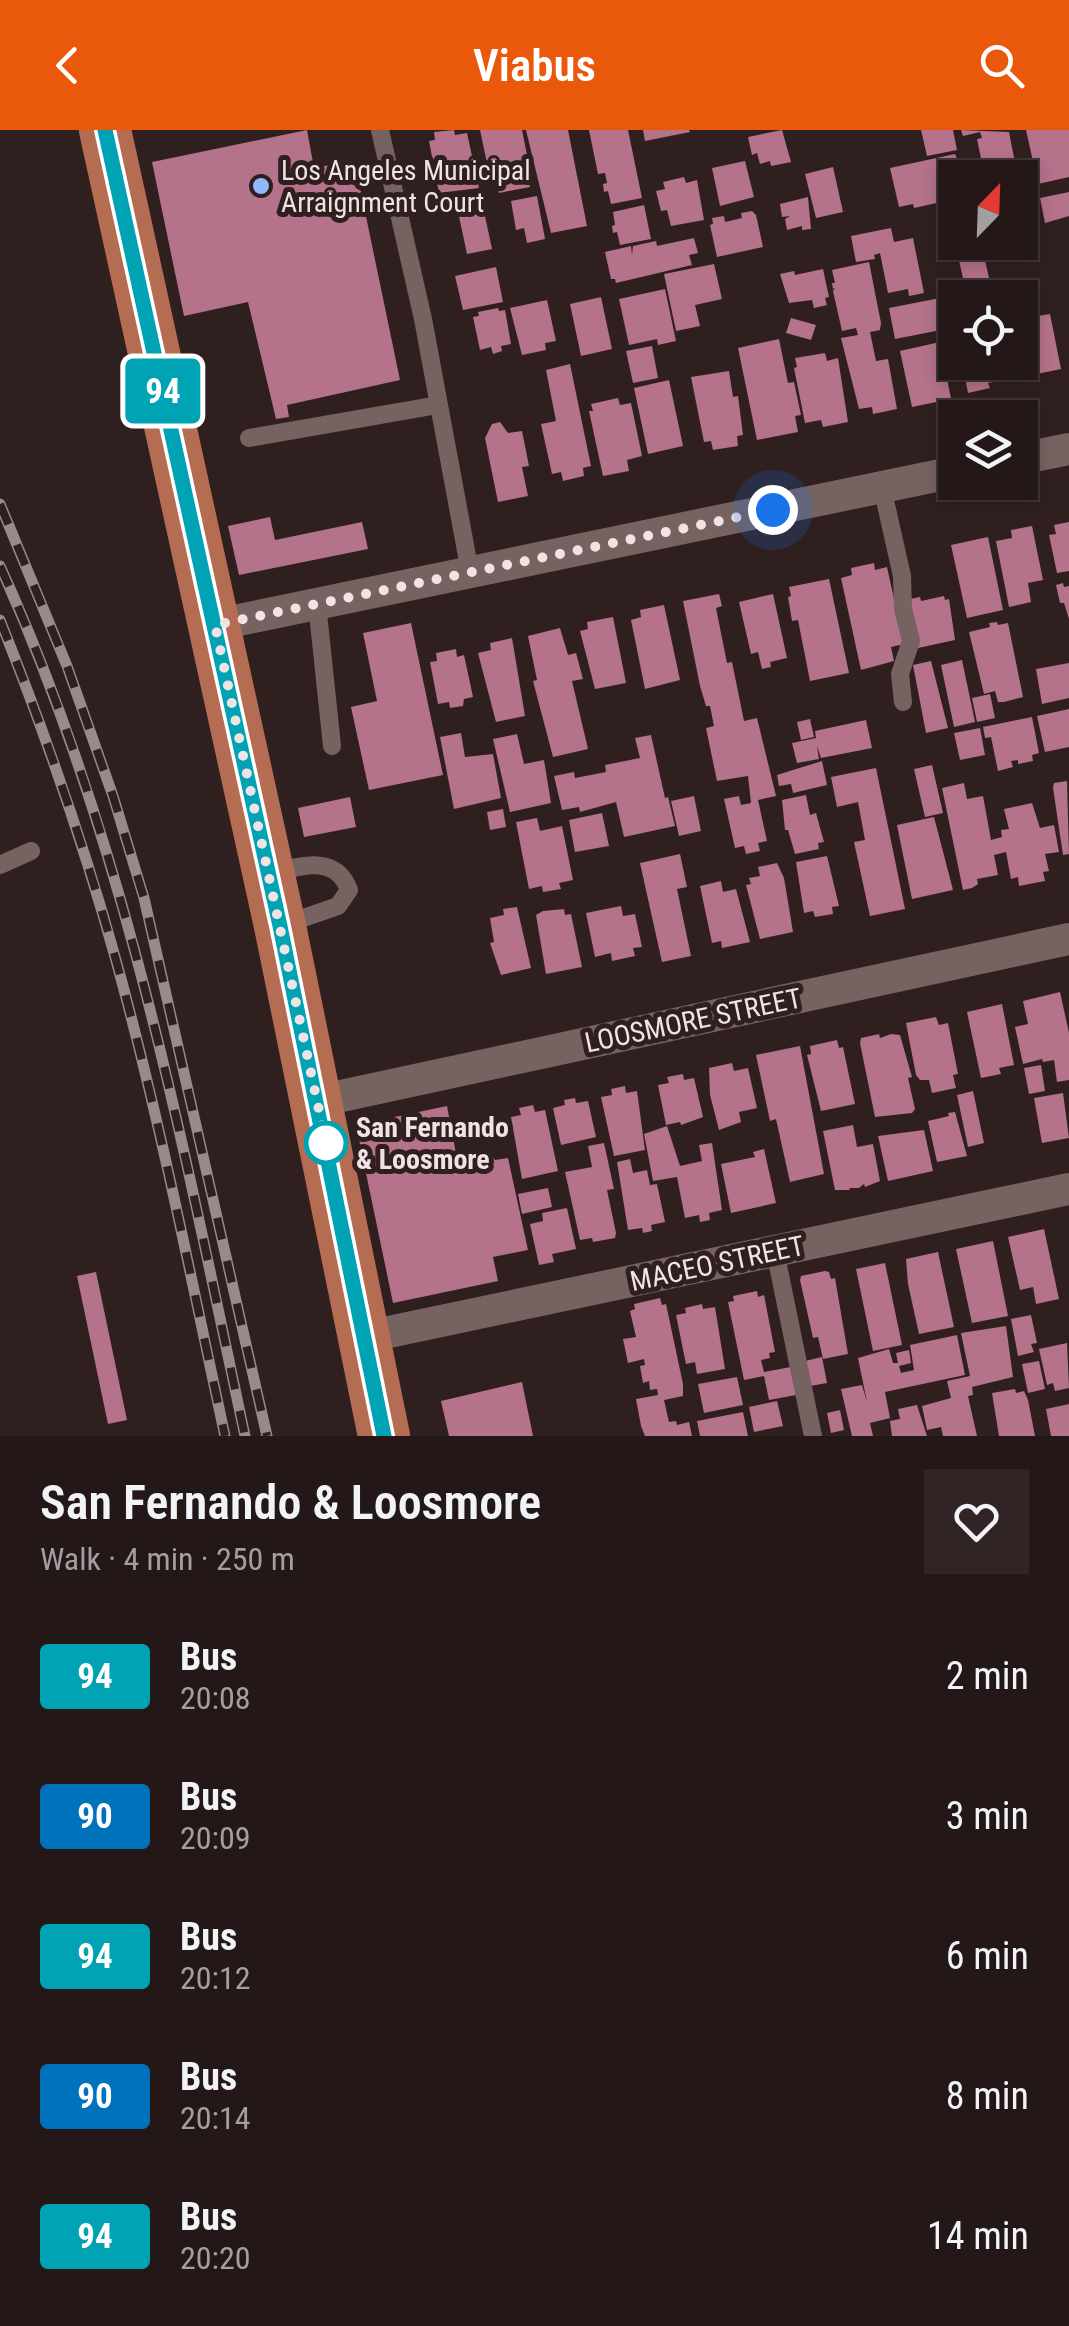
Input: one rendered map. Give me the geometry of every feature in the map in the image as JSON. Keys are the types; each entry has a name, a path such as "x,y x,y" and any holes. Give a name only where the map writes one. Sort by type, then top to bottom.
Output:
{"main road":[{"path":"111,131 318,1100 384,1436"}],"street":[{"path":"1038,455 1069,449"},
{"path":"215,625 938,475"},
{"name":"LOOSMORE STREET","path":"318,1100 1069,939"},
{"name":"MACEO STREET","path":"364,1337 1069,1188"}],"lane":[{"path":"380,130 470,572"},
{"path":"249,438 438,405"},
{"path":"882,487 902,576 903,609 911,641 900,674 904,702"},
{"path":"318,604 332,746"},
{"path":"0,866 31,852"},
{"path":"269,874 315,864 336,871 349,890 338,906 280,926"},
{"path":"775,1250 813,1436"}],"building":[{"path":"307,130 314,168 330,165 332,177 357,173 400,380 287,405 289,417 276,419 248,302 184,316 152,162"},
{"path":"454,130 455,135 467,133 479,188 439,193 429,141 435,140 434,132"},
{"path":"480,130 522,130 530,187 499,193 497,181 491,182"},
{"path":"526,130 568,130 587,226 551,233"},
{"path":"589,130 628,130 642,198 611,204 608,191 604,192 605,173 598,174"},
{"path":"643,130 689,130 690,132 645,141"},
{"path":"782,130 791,162 760,164 757,153 752,155 748,137"},
{"path":"921,130 953,130 957,150 927,156"},
{"path":"961,130 1009,132 1014,160 981,160 977,139 982,138 980,132 963,136"},
{"path":"1026,130 1069,130 1069,177 1038,184 1038,160 1033,160"},
{"path":"955,154 957,160 938,160 938,203 914,208 913,204 899,207 890,168"},
{"path":"745,161 754,197 720,206 712,168"},
{"path":"833,167 843,212 816,218 805,174"},
{"path":"684,177 686,183 697,180 704,220 671,226 667,210 661,211 656,191 665,189 663,182"},
{"path":"1069,192 1069,216 1045,223 1040,198"},
{"path":"537,196 545,239 527,243 524,228 516,230 511,201"},
{"path":"808,197 811,229 802,230 802,226 787,230 785,219 790,216 782,217 780,204"},
{"path":"482,202 492,249 467,254 457,207"},
{"path":"644,205 651,239 620,245 617,232 613,233 613,212"},
{"path":"752,211 763,247 717,257 712,218 724,216 725,222"},
{"path":"891,228 894,242 913,238 924,293 909,296 908,289 888,293 880,253 874,255 875,259 856,262 851,236"},
{"path":"694,238 698,253 689,255 692,265 616,283 611,279 605,252 631,246 632,255 633,246 656,241 657,246"},
{"path":"959,260 985,260 989,280 963,280"},
{"path":"869,262 881,323 880,330 870,332 876,361 888,359 897,409 873,414 872,407 859,409 841,338 858,335 856,328 842,331 832,283 832,270"},
{"path":"714,264 722,299 695,305 700,326 676,331 664,274"},
{"path":"496,267 503,302 463,310 455,276"},
{"path":"823,269 827,305 814,308 812,300 789,303 780,274"},
{"path":"665,289 676,341 658,345 657,339 629,345 619,299"},
{"path":"601,297 612,349 581,356 570,304"},
{"path":"938,298 938,331 895,339 889,308"},
{"path":"547,300 556,341 545,343 546,350 522,355 510,308"},
{"path":"505,310 511,344 501,346 502,351 493,354 491,347 480,350 473,317 479,316 478,312"},
{"path":"1050,314 1061,369 1038,374 1038,316"},
{"path":"791,318 816,325 811,340 786,333"},
{"path":"779,339 788,383 794,382 801,415 795,416 798,432 757,440 738,348"},
{"path":"938,342 938,380 947,380 951,399 912,407 900,351"},
{"path":"652,346 658,378 633,383 626,351"},
{"path":"825,353 827,361 838,358 848,422 823,427 821,420 805,423 794,368 795,358"},
{"path":"570,364 591,466 583,468 584,476 563,481 561,472 552,474 541,424 556,421 546,370"},
{"path":"729,371 733,397 738,396 743,435 737,436 738,446 713,450 711,441 704,442 691,377"},
{"path":"669,380 683,446 648,454 634,388"},
{"path":"965,380 1004,380 988,383 990,388 968,393"},
{"path":"618,398 620,405 631,403 642,456 627,460 629,471 603,476 589,411 593,411 591,404"},
{"path":"500,422 508,433 522,431 529,466 522,467 528,496 498,502 485,438 492,424"},
{"path":"270,517 275,540 362,522 368,549 239,575 228,526"},
{"path":"1069,522 1069,571 1057,573 1049,535 1056,534 1054,525"},
{"path":"1032,526 1043,580 1028,583 1031,602 1009,607 996,541 1012,538 1011,530"},
{"path":"988,537 1003,610 967,618 951,545"},
{"path":"874,563 875,570 887,567 904,644 891,647 894,661 861,670 841,578 852,575 851,568"},
{"path":"829,579 849,673 810,681 798,620 792,621 789,587"},
{"path":"1063,583 1064,587 1069,586 1069,619 1056,585"},
{"path":"719,594 722,606 716,608 727,663 732,662 744,721 757,718 776,796 758,800 767,841 758,843 760,851 746,854 744,846 735,848 724,799 739,796 741,805 751,803 748,776 717,781 706,728 714,726 700,686 683,601"},
{"path":"773,594 787,658 770,662 771,667 762,669 758,652 751,654 739,602"},
{"path":"910,599 949,599 955,640 918,648"},
{"path":"664,605 680,680 645,689 631,620 641,617 640,610"},
{"path":"613,617 626,683 595,689 580,631 588,629 587,622"},
{"path":"997,622 1008,623 1023,697 1004,702 998,702 995,691 984,694 969,632"},
{"path":"411,623 443,775 369,790 351,707 377,701 363,633"},
{"path":"560,628 568,655 576,653 583,679 572,681 588,749 553,757 533,681 537,680 528,636"},
{"path":"512,638 525,716 496,722 478,653 491,650 490,643"},
{"path":"456,649 457,657 464,655 473,697 464,699 463,706 450,708 449,702 438,704 430,662 437,661 436,653"},
{"path":"962,660 975,722 954,727 941,665"},
{"path":"931,661 948,728 926,733 913,665"},
{"path":"1069,663 1069,698 1042,704 1036,669"},
{"path":"990,694 995,718 977,722 972,698"},
{"path":"1069,709 1069,747 1045,752 1037,716"},
{"path":"1032,717 1039,753 1032,755 1033,761 1011,761 1013,767 998,771 991,737 985,738 983,727"},
{"path":"810,719 814,737 801,740 797,722"},
{"path":"866,720 872,748 821,758 817,746 819,759 797,763 792,743 816,738 815,731"},
{"path":"980,728 985,755 960,760 954,733"},
{"path":"461,733 465,757 493,754 501,798 454,809 440,737"},
{"path":"517,734 524,764 544,760 551,803 510,812 493,739"},
{"path":"651,735 675,826 624,837 616,802 580,812 579,807 562,810 554,776 574,772 575,778 606,772 605,765 640,758 635,738"},
{"path":"822,761 827,785 793,793 791,784 779,786 777,775"},
{"path":"932,765 943,813 925,817 914,769"},
{"path":"876,768 905,909 870,916 854,842 865,840 858,802 837,807 831,777"},
{"path":"1067,781 1069,854 1063,855 1053,788 1054,783"},
{"path":"964,783 967,799 983,796 991,840 1002,837 1001,830 1009,829 1004,809 1032,803 1040,828 1054,825 1059,852 1045,854 1049,871 1043,872 1045,881 1019,886 1018,877 1011,879 1006,852 994,855 998,875 977,879 978,884 963,890 942,788"},
{"path":"806,795 810,815 816,813 824,842 818,843 819,849 795,854 785,830 782,800"},
{"path":"694,796 701,831 679,836 671,801"},
{"path":"350,797 356,827 304,837 298,808"},
{"path":"503,809 506,827 490,830 487,812"},
{"path":"602,813 609,846 575,852 569,820"},
{"path":"934,817 953,890 912,899 897,825"},
{"path":"537,818 540,831 562,826 573,880 559,883 561,889 529,889 516,822"},
{"path":"680,854 687,887 677,889 691,956 662,962 640,863"},
{"path":"827,856 839,906 832,907 833,914 815,917 813,911 804,913 796,862"},
{"path":"777,863 784,878 793,932 760,939 746,885 751,884 749,878 760,876 758,867"},
{"path":"721,881 723,892 736,889 750,942 722,948 721,941 712,943 700,886"},
{"path":"621,906 623,916 635,914 642,947 633,948 635,956 612,961 611,953 595,957 586,913"},
{"path":"517,907 531,968 501,975 490,943 494,942 490,918 504,915 503,909"},
{"path":"564,909 565,915 571,914 582,967 546,974 536,915"},
{"path":"1060,992 1069,1033 1069,1080 1057,1082 1054,1060 1023,1064 1015,1027 1028,1024 1023,1001"},
{"path":"1002,1004 1014,1065 999,1068 1001,1074 981,1078 967,1012"},
{"path":"936,1017 939,1025 948,1023 958,1074 953,1075 956,1088 932,1093 929,1080 920,1080 916,1075 906,1023"},
{"path":"879,1034 880,1038 900,1035 912,1077 908,1078 915,1109 912,1113 875,1117 860,1043 861,1038"},
{"path":"837,1040 839,1048 843,1047 855,1104 821,1111 807,1055 811,1054 810,1046"},
{"path":"800,1046 824,1174 790,1182 776,1119 770,1121 756,1055"},
{"path":"732,1063 734,1071 748,1068 757,1108 739,1112 741,1122 719,1130 710,1095 709,1068"},
{"path":"1041,1065 1045,1091 1029,1094 1024,1068"},
{"path":"683,1074 684,1080 694,1078 703,1117 681,1125 666,1125 658,1085 669,1083 667,1077"},
{"path":"625,1086 626,1093 637,1091 645,1150 614,1156 601,1097 612,1095 611,1089"},
{"path":"973,1091 984,1143 968,1147 957,1095"},
{"path":"1063,1093 1069,1138 1042,1143 1034,1098"},
{"path":"575,1098 576,1103 588,1101 596,1137 561,1145 553,1108"},
{"path":"533,1105 535,1112 545,1110 558,1171 522,1179 511,1117 521,1115 519,1108"},
{"path":"447,1106 458,1164 508,1158 528,1250 493,1257 498,1281 393,1303 356,1125"},
{"path":"955,1112 967,1156 937,1162 928,1121"},
{"path":"853,1125 857,1147 873,1144 880,1181 835,1190 823,1131"},
{"path":"667,1126 680,1166 702,1161 699,1145 712,1143 722,1210 709,1213 710,1220 700,1222 699,1215 685,1218 677,1177 653,1181 644,1134"},
{"path":"924,1130 933,1171 888,1181 878,1136"},
{"path":"604,1143 614,1189 607,1190 615,1238 580,1240 565,1172 592,1167 588,1146"},
{"path":"764,1149 776,1203 731,1213 721,1164 755,1157 753,1152"},
{"path":"630,1159 633,1173 647,1170 650,1185 657,1184 665,1222 651,1225 652,1231 628,1230 617,1162"},
{"path":"548,1188 552,1207 522,1214 518,1194"},
{"path":"567,1208 576,1249 552,1254 554,1262 539,1265 530,1224 543,1221 542,1213"},
{"path":"1044,1229 1059,1299 1036,1304 1033,1287 1020,1290 1008,1237"},
{"path":"993,1241 1008,1316 972,1323 956,1249"},
{"path":"938,1252 954,1327 919,1334 906,1259"},
{"path":"885,1263 902,1345 873,1351 856,1269"},
{"path":"825,1271 831,1279 835,1278 848,1354 823,1359 818,1337 813,1338 800,1280 801,1276"},
{"path":"96,1272 127,1420 108,1424 77,1276"},
{"path":"757,1291 758,1297 764,1295 775,1352 761,1360 764,1372 791,1367 796,1395 769,1400 764,1376 744,1380 728,1302 734,1301 733,1296"},
{"path":"660,1298 662,1305 666,1304 683,1384 683,1396 664,1400 669,1422 689,1422 692,1436 645,1436 641,1426 636,1399 658,1395 657,1389 650,1390 649,1381 643,1383 640,1366 645,1365 644,1359 628,1363 623,1339 636,1337 630,1311 635,1309 634,1304"},
{"path":"702,1304 703,1309 715,1307 725,1369 697,1374 695,1362 686,1364 676,1315"},
{"path":"1031,1315 1037,1343 1031,1344 1034,1352 1018,1356 1011,1319"},
{"path":"1006,1326 1013,1377 972,1387 973,1395 968,1396 977,1436 943,1436 941,1427 927,1430 922,1406 951,1398 947,1381 970,1376 961,1333"},
{"path":"957,1335 965,1375 885,1392 890,1418 870,1423 873,1436 852,1436 841,1389 862,1385 867,1402 858,1358 889,1349 893,1363 898,1363 896,1353 909,1350 911,1363 899,1366 901,1373 914,1370 910,1345"},
{"path":"1067,1343 1069,1388 1055,1391 1053,1383 1047,1385 1039,1349"},
{"path":"822,1357 827,1383 810,1386 805,1361"},
{"path":"1039,1361 1045,1389 1028,1393 1022,1364"},
{"path":"737,1377 743,1405 704,1413 698,1384"},
{"path":"522,1382 533,1436 449,1436 441,1401"},
{"path":"1015,1389 1016,1393 1024,1391 1028,1400 1035,1436 999,1436 992,1393"},
{"path":"777,1401 783,1426 754,1432 749,1407"},
{"path":"1069,1404 1069,1436 1051,1436 1046,1409"},
{"path":"917,1405 927,1436 892,1436 890,1421 900,1419 898,1409"},
{"path":"840,1410 844,1430 831,1433 827,1413"},
{"path":"743,1412 748,1436 700,1436 697,1421"}],"railway":[{"path":"0,504 67,666 144,898 267,1436"},
{"path":"0,566 83,777 116,885 173,1104 245,1436"},
{"path":"0,620 63,790 117,964 161,1140 225,1436"}],"bus line":[{"name":"94","path":"105,130 318,1100 384,1436"}],"place":[{"name":"Los Angeles Municipal Arraignment Court","path":"261,186"},
{"name":"San Fernando & Loosmore","path":"326,1143"}],"route":[{"path":"326,1143 215,625 773,510"}]}
